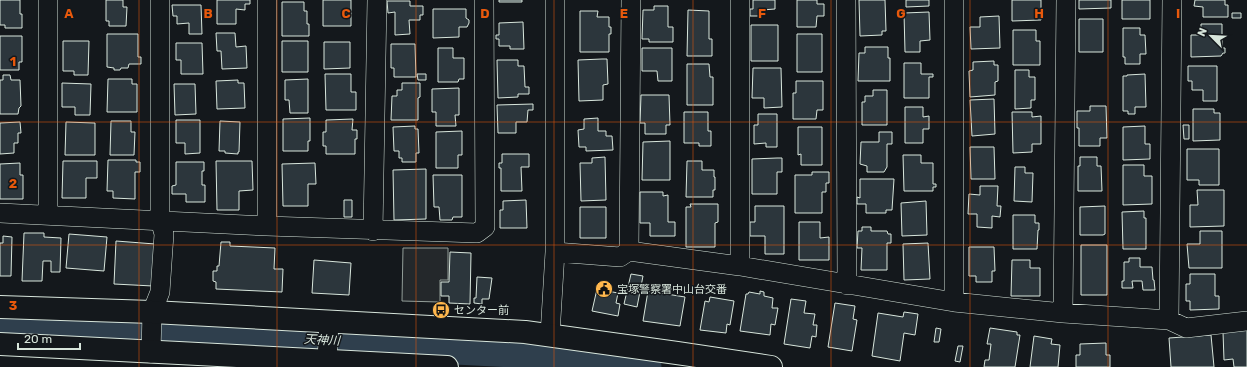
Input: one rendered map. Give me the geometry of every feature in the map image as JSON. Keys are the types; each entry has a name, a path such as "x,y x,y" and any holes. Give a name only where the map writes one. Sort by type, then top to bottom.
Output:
{"street":[{"path":"48,0 48,215"},
{"path":"151,352 152,312 160,292 164,234 160,220 160,0"},
{"path":"267,0 267,226"},
{"path":"373,230 377,0"},
{"path":"0,213 267,226 477,233 485,227 484,0"},
{"path":"550,335 555,252 555,0"},
{"path":"629,251 631,0"},
{"path":"740,0 740,266"},
{"path":"846,0 847,285"},
{"path":"954,0 954,302"},
{"path":"1064,313 1066,0"},
{"path":"1169,320 1172,0"},
{"path":"555,252 620,257 629,251 740,266 954,302 1064,313 1169,320 1186,328 1247,321"},
{"path":"0,307 152,312 328,340 447,367"},
{"path":"0,344 151,352 328,340 525,332 550,335 676,360 771,367"}],"shaded area":[{"path":"403,248 448,248 448,280 440,280 440,302 402,301"}],"building":[{"path":"0,0 20,0 22,28 5,28 5,25 0,25"},
{"path":"106,0 123,0 123,7 127,7 126,26 109,26 109,21 106,21"},
{"path":"217,0 250,0 250,4 245,4 245,10 236,9 236,24 217,24"},
{"path":"323,0 351,0 351,26 323,26"},
{"path":"499,0 522,0 522,2 499,2"},
{"path":"753,0 775,0 775,9 762,10 762,16 750,16 750,9 753,9"},
{"path":"797,0 817,0 817,4 824,4 824,16 817,16 816,27 797,27"},
{"path":"859,0 885,0 886,31 882,31 882,35 860,36"},
{"path":"906,0 929,0 929,6 906,7"},
{"path":"1012,0 1041,0 1041,20 1012,21"},
{"path":"1079,0 1111,0 1111,8 1079,9"},
{"path":"1122,0 1150,0 1150,19 1122,19"},
{"path":"1195,0 1225,0 1225,5 1228,5 1228,17 1203,17 1203,7 1194,6"},
{"path":"387,1 410,1 410,6 423,6 423,15 420,15 420,20 409,20 410,34 395,35 395,12 388,13"},
{"path":"282,2 304,2 304,11 307,11 307,24 309,24 309,36 282,36"},
{"path":"172,5 201,5 202,34 189,34 189,23 177,24 177,16 173,16"},
{"path":"654,6 668,6 668,27 673,27 673,42 649,42 649,39 642,39 643,10 654,10"},
{"path":"433,9 466,9 466,18 469,20 469,23 467,27 459,27 459,37 433,38"},
{"path":"688,10 709,11 709,39 712,39 712,56 687,56"},
{"path":"580,11 598,11 597,17 609,17 611,34 609,34 609,52 580,52"},
{"path":"929,12 930,40 920,41 920,52 905,52 904,13"},
{"path":"1232,13 1241,13 1241,18 1232,18"},
{"path":"999,16 1000,48 971,49 970,27 980,27 980,17"},
{"path":"1079,19 1103,19 1103,52 1079,52"},
{"path":"523,22 524,49 510,49 510,46 499,46 499,39 496,39 496,35 499,35 499,23"},
{"path":"1201,24 1222,24 1222,48 1225,48 1225,53 1221,56 1191,57 1191,35 1201,35"},
{"path":"751,25 778,25 778,61 751,61"},
{"path":"1123,28 1140,28 1140,35 1145,35 1146,54 1140,54 1140,64 1125,64 1125,57 1123,57"},
{"path":"1013,30 1036,30 1036,41 1040,41 1040,65 1013,65"},
{"path":"216,33 235,33 236,47 246,46 247,68 222,69 221,51 217,51"},
{"path":"107,34 138,34 138,57 141,57 141,64 129,64 128,68 121,68 120,70 114,70 114,68 107,67"},
{"path":"797,34 822,34 822,72 797,72"},
{"path":"0,36 22,36 22,62 19,62 19,70 0,70"},
{"path":"63,41 89,41 88,75 74,75 74,71 63,71"},
{"path":"282,41 308,41 308,72 282,72"},
{"path":"324,42 350,42 350,68 324,69"},
{"path":"176,43 202,43 203,74 181,74 181,60 176,60"},
{"path":"391,44 415,44 416,77 394,77 394,68 391,68"},
{"path":"865,47 888,47 888,58 890,58 890,81 858,81 859,53 865,53"},
{"path":"438,48 453,48 453,58 464,58 464,79 459,79 458,82 438,82"},
{"path":"642,48 672,48 672,81 658,81 657,71 642,71"},
{"path":"607,59 608,84 603,85 603,100 579,101 578,60"},
{"path":"497,60 518,60 518,66 524,66 525,87 529,87 529,94 518,94 518,97 498,98"},
{"path":"994,61 994,65 998,65 998,81 995,82 995,95 970,97 969,71 973,70 973,62"},
{"path":"904,63 921,63 921,74 933,74 933,77 929,77 929,98 904,98"},
{"path":"687,64 709,64 710,77 713,77 713,105 687,105"},
{"path":"1188,66 1217,66 1217,101 1203,101 1203,90 1192,90 1192,81 1188,81"},
{"path":"753,68 781,68 782,107 764,108 764,98 752,98"},
{"path":"1015,70 1029,70 1029,77 1035,77 1035,100 1031,100 1031,108 1015,109"},
{"path":"325,74 351,74 351,92 356,92 356,110 326,110"},
{"path":"417,74 426,74 426,80 418,80"},
{"path":"1145,74 1146,107 1135,107 1135,114 1128,114 1128,111 1123,111 1123,76"},
{"path":"3,75 10,75 11,80 20,80 21,106 18,114 0,114 0,80 3,80"},
{"path":"108,79 132,79 132,84 137,84 137,112 107,112"},
{"path":"308,79 308,113 290,113 289,100 285,100 285,80"},
{"path":"238,80 238,83 244,83 245,108 217,109 216,81"},
{"path":"796,81 823,81 823,110 817,110 816,119 793,119 793,93 796,93"},
{"path":"62,83 91,84 90,115 75,115 75,107 62,107"},
{"path":"402,83 420,83 418,120 391,120 392,96 397,96 397,90 402,90"},
{"path":"174,84 195,84 196,114 175,115"},
{"path":"459,88 459,115 455,115 456,126 436,126 436,112 432,112 432,89"},
{"path":"873,90 887,90 887,125 862,125 862,102 865,102 865,96 873,96"},
{"path":"641,95 669,95 670,125 666,125 666,134 645,134 645,123 640,123"},
{"path":"994,99 995,134 972,136 970,100"},
{"path":"533,104 533,110 528,110 527,122 516,122 516,133 498,133 497,105"},
{"path":"1090,106 1106,106 1107,138 1100,138 1100,146 1079,146 1077,111 1090,111"},
{"path":"905,107 923,107 923,117 929,116 929,129 923,129 923,143 905,143"},
{"path":"1193,109 1214,109 1214,113 1220,113 1220,140 1193,141"},
{"path":"684,112 708,112 708,131 711,131 711,146 699,146 699,143 684,143"},
{"path":"1012,112 1032,112 1032,117 1041,116 1041,144 1032,144 1032,152 1013,153"},
{"path":"758,114 777,114 777,147 766,147 766,143 754,144 754,125 758,125"},
{"path":"310,118 310,141 308,141 308,151 283,151 283,119"},
{"path":"598,118 598,131 606,131 606,136 612,136 613,150 586,151 586,147 579,147 578,130 584,129 584,119"},
{"path":"353,119 352,130 357,130 357,139 355,139 355,154 326,154 326,146 323,146 323,132 326,132 326,120"},
{"path":"176,120 200,120 200,153 185,154 185,143 176,143"},
{"path":"111,121 131,121 131,132 135,132 134,155 110,155"},
{"path":"220,121 240,122 238,154 219,151"},
{"path":"20,122 21,133 18,133 18,143 14,143 14,153 0,154 0,123"},
{"path":"66,122 95,123 95,155 65,155"},
{"path":"1183,125 1189,125 1189,139 1184,139"},
{"path":"415,126 415,129 418,129 419,153 416,153 416,162 402,162 402,158 399,158 399,151 394,151 393,127"},
{"path":"1145,126 1145,144 1150,144 1150,159 1123,160 1123,127"},
{"path":"798,127 822,127 822,165 801,165 801,154 798,155"},
{"path":"462,131 462,155 458,155 458,168 436,168 436,132"},
{"path":"879,132 892,132 892,144 887,144 887,167 884,172 867,172 867,166 860,164 861,142 879,142"},
{"path":"670,141 670,180 642,180 643,142"},
{"path":"970,147 994,147 995,179 971,179"},
{"path":"1187,149 1219,149 1219,185 1199,185 1199,180 1187,180"},
{"path":"502,154 529,154 529,167 521,167 522,191 501,191 501,168 499,168 499,163 502,163"},
{"path":"903,155 921,155 921,163 933,163 933,184 936,184 936,187 933,187 933,191 904,191"},
{"path":"605,157 606,200 581,201 580,163 592,163 592,158"},
{"path":"1080,157 1097,157 1097,166 1101,166 1102,191 1078,191 1078,166 1080,166"},
{"path":"782,158 782,172 777,172 777,194 752,194 752,159"},
{"path":"108,160 136,160 136,162 140,162 140,172 135,172 135,199 113,198 113,191 107,191"},
{"path":"63,161 97,161 97,178 86,178 86,198 62,198"},
{"path":"216,161 252,161 253,190 239,191 239,210 217,210"},
{"path":"687,161 702,161 702,170 714,170 715,190 713,190 713,197 686,197"},
{"path":"176,162 204,162 204,171 202,171 202,185 205,185 205,202 186,202 186,194 172,194 172,186 176,185"},
{"path":"20,163 20,175 23,175 23,199 0,199 0,164"},
{"path":"315,163 316,184 308,184 308,206 283,206 282,164"},
{"path":"1123,165 1144,165 1144,176 1152,176 1152,204 1123,205"},
{"path":"1015,167 1025,167 1025,173 1033,173 1032,202 1014,201"},
{"path":"426,169 426,219 394,220 393,170"},
{"path":"812,172 829,172 829,183 826,183 826,192 822,192 822,213 795,213 795,175 812,175"},
{"path":"433,175 462,175 462,217 453,217 452,220 440,220 439,207 434,207"},
{"path":"860,179 894,179 892,210 886,210 886,213 866,213 866,204 857,204 857,197 860,198"},
{"path":"980,186 998,186 997,206 1001,206 1000,217 992,216 992,228 977,227 977,214 968,214 969,194 980,195"},
{"path":"1197,190 1224,190 1224,226 1190,227 1190,205 1198,205"},
{"path":"640,192 663,192 663,196 668,195 668,222 675,222 675,236 650,236 650,223 640,223"},
{"path":"344,200 352,200 352,217 344,217"},
{"path":"526,200 527,228 500,228 500,210 503,210 503,201"},
{"path":"926,201 927,235 902,236 901,203"},
{"path":"690,204 718,204 718,222 715,223 715,247 686,247 686,207 691,207"},
{"path":"755,206 784,206 784,254 765,254 765,236 750,236 750,222 755,222"},
{"path":"1105,206 1105,234 1080,235 1080,207"},
{"path":"580,207 606,207 606,238 580,238"},
{"path":"1144,211 1144,218 1146,218 1146,249 1123,249 1122,212"},
{"path":"1013,215 1035,215 1035,223 1039,223 1037,249 1013,249"},
{"path":"799,222 820,222 820,238 829,237 829,260 799,260"},
{"path":"862,227 871,227 871,231 887,231 888,234 891,234 891,243 887,243 887,270 861,270 862,248 857,248 858,231 862,231"},
{"path":"1200,231 1222,231 1222,268 1189,268 1187,244 1200,244"},
{"path":"24,233 44,233 44,237 61,238 60,272 51,272 51,261 43,261 42,281 22,281"},
{"path":"69,234 107,237 104,271 66,268"},
{"path":"3,236 12,237 11,276 0,276 0,243 3,243"},
{"path":"116,241 155,244 153,286 114,284"},
{"path":"221,242 230,242 230,246 275,248 274,269 283,269 282,292 216,289 216,282 213,281 213,271 217,271 217,266 219,266"},
{"path":"928,243 930,279 904,280 903,244"},
{"path":"1081,245 1107,245 1107,295 1081,295"},
{"path":"969,247 994,247 995,271 992,271 992,282 976,282 976,276 969,276"},
{"path":"450,252 471,253 470,304 449,303 449,296 441,296 441,282 449,282"},
{"path":"1129,258 1140,258 1140,267 1152,267 1155,290 1143,290 1142,281 1132,281 1133,288 1122,288 1122,281 1124,281 1124,262 1129,262"},
{"path":"314,260 351,263 349,295 312,293"},
{"path":"1012,260 1030,260 1030,268 1040,268 1040,296 1011,296"},
{"path":"631,274 643,276 637,307 624,304"},
{"path":"1190,274 1215,274 1215,296 1219,296 1219,309 1190,310 1190,301 1186,301 1186,284 1190,284"},
{"path":"477,277 492,278 489,299 482,299 482,304 474,303 474,298 476,298"},
{"path":"597,289 618,293 616,303 620,304 618,316 592,311"},
{"path":"648,291 685,297 680,326 643,321"},
{"path":"760,291 764,292 764,296 773,298 772,308 778,308 775,325 771,324 770,335 740,331 746,294 749,292 760,294"},
{"path":"710,297 734,301 730,325 727,324 726,333 700,330 705,301 709,302"},
{"path":"791,299 806,301 804,313 815,314 813,325 817,325 816,337 812,336 810,348 784,344"},
{"path":"835,303 855,306 853,319 857,320 852,351 828,347"},
{"path":"904,312 918,314 915,335 904,333 900,361 872,356 878,313 903,317"},
{"path":"936,328 941,329 939,342 934,342"},
{"path":"990,328 1017,332 1017,335 1020,335 1015,367 984,367 985,360 989,360 991,344 987,344"},
{"path":"1247,330 1247,367 1234,367 1233,359 1224,360 1223,332"},
{"path":"1211,335 1214,367 1171,367 1169,338"},
{"path":"1034,336 1052,339 1051,344 1060,345 1058,367 1030,367"},
{"path":"1106,343 1106,355 1110,355 1110,367 1076,367 1076,355 1080,355 1080,344"},
{"path":"958,346 963,346 960,362 955,361"}],"waterway":[{"name":"天神川","path":"0,324 171,331 532,350 643,367"}],"place":[{"name":"宝塚警察署中山台交番","path":"604,289"},
{"name":"センター前","path":"441,310"}]}
